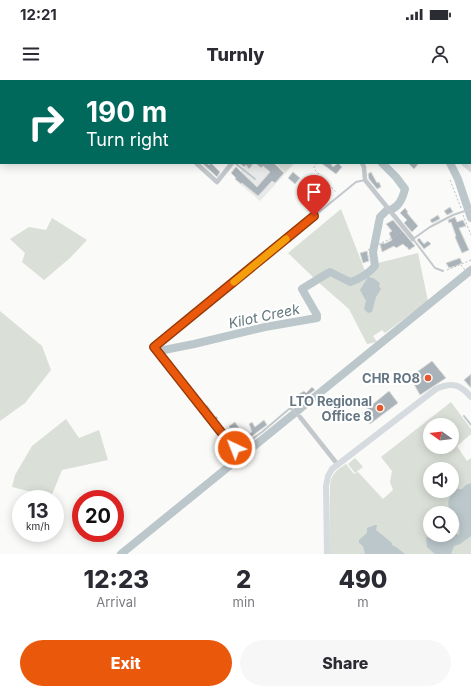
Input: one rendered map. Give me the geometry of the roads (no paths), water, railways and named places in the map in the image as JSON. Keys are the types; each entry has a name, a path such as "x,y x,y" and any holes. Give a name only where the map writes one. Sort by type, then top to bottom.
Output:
{"street":[{"path":"197,164 217,182 231,164"},
{"path":"362,164 365,180 413,239"},
{"path":"327,554 326,486 329,473 436,388 447,385 457,386 464,389 471,397"},
{"path":"300,417 338,465"}],"lane":[{"path":"236,164 255,180"},
{"path":"300,417 292,409 289,409 240,448 232,446 154,347 356,182 365,180"},
{"path":"443,271 435,268 413,239 453,214 471,209"},
{"path":"464,416 471,425"}],"waterway":[{"name":"Kilot Creek","path":"383,164 405,189 399,203 392,209"},
{"path":"450,164 458,179 471,218"},
{"name":"Kilot Creek","path":"162,351 265,327 317,318 317,315 302,289 330,272 350,282 364,276 373,269 375,266 373,252 380,217 387,210"},
{"path":"121,554 471,270"}],"place":[{"name":"CHR RO8","path":"428,378"},
{"name":"LTO Regional Office 8","path":"380,408"}]}
